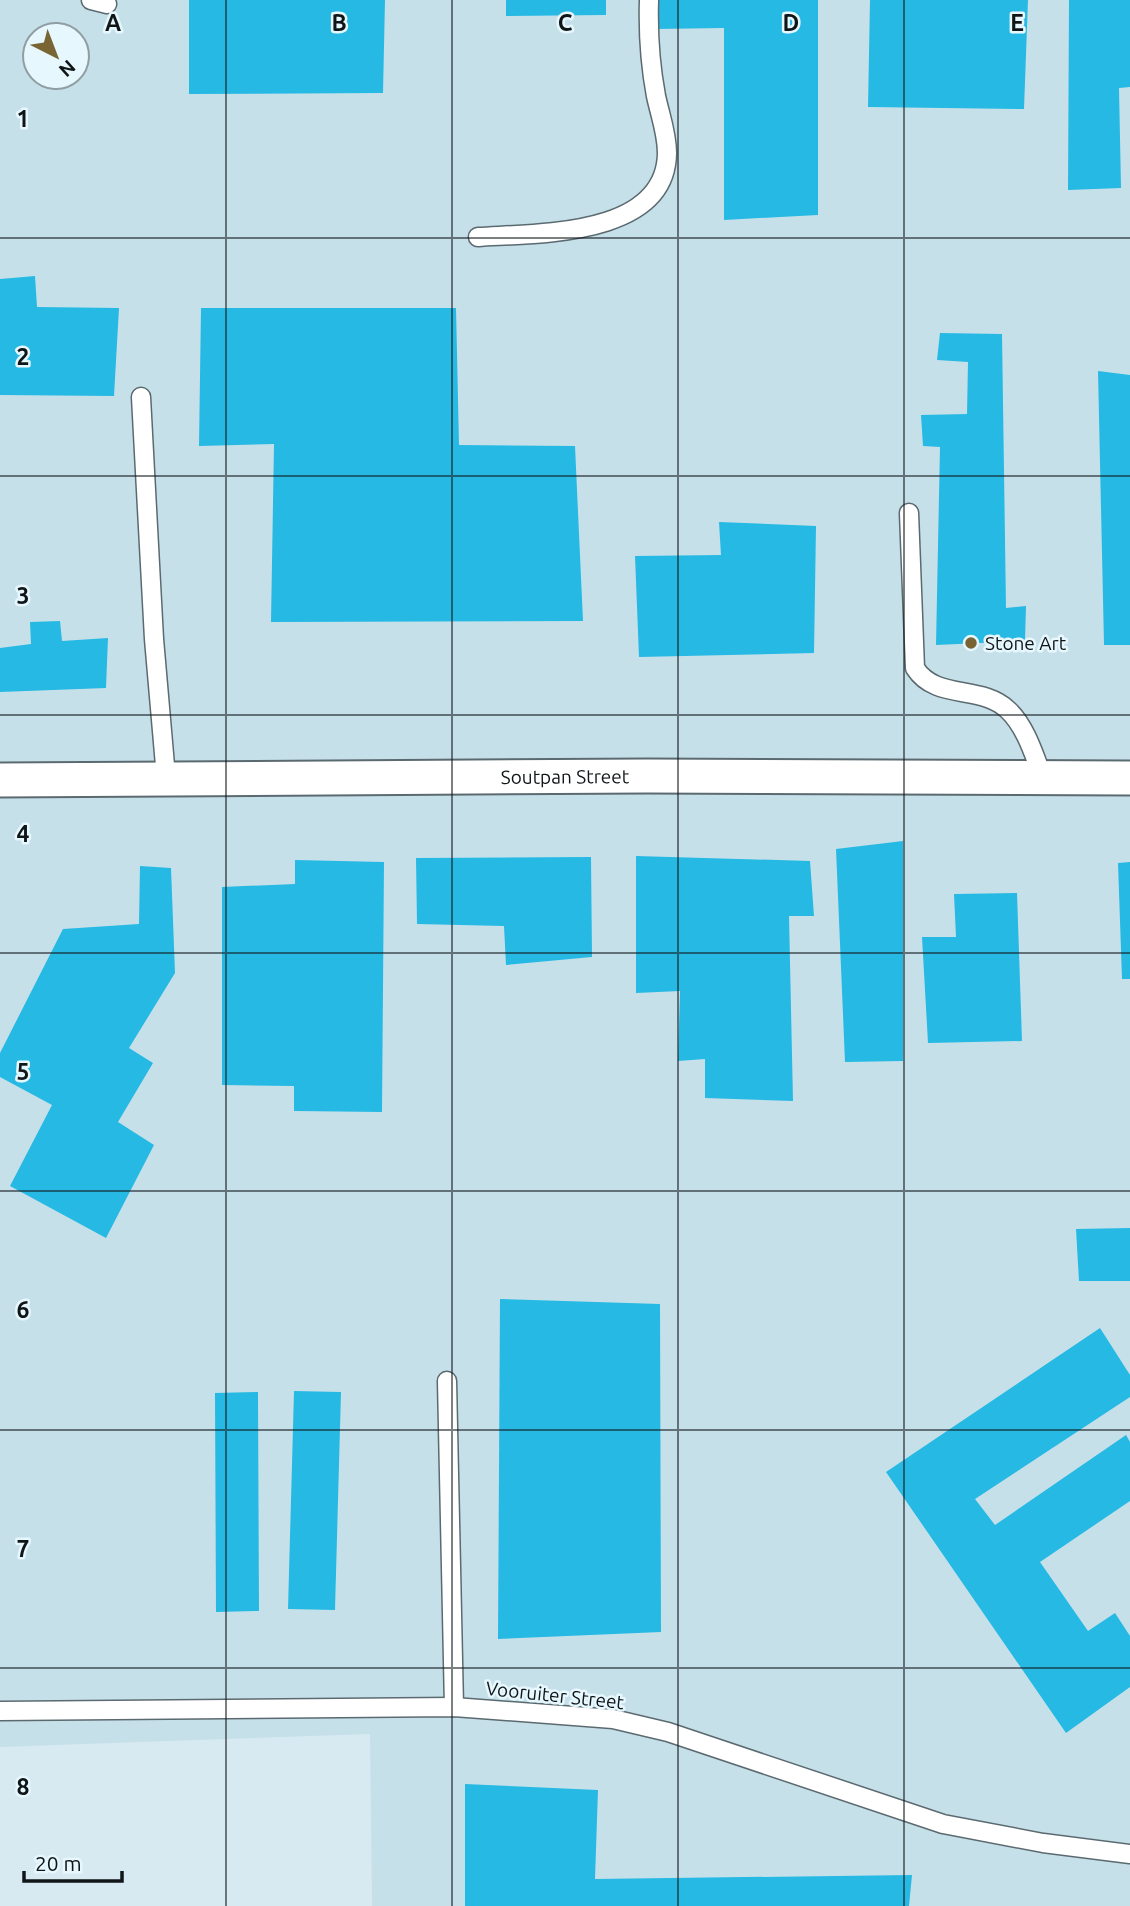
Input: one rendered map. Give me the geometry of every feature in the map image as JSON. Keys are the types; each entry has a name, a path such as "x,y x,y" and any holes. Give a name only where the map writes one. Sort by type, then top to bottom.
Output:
{"street":[{"name":"Soutpan Street","path":"0,779 1130,778"}],"lane":[{"path":"478,237 595,225 633,212 653,197 661,185 667,154 650,59 649,0"},
{"path":"141,397 153,616 166,777"},
{"path":"909,513 915,668 921,678 939,688 989,699 1006,708 1025,733 1043,778"},
{"path":"447,1381 454,1707"},
{"name":"Vooruiter Street","path":"0,1711 454,1707 613,1719 668,1732 943,1824 1043,1843 1130,1854"}],"shaded area":[{"path":"0,0 1130,0 1130,1906 372,1906 370,1734 0,1747"}],"building":[{"path":"189,0 385,0 383,93 189,94"},
{"path":"506,0 606,0 606,15 506,16"},
{"path":"656,0 818,0 818,215 724,220 724,28 655,29"},
{"path":"870,0 1028,0 1024,109 868,107"},
{"path":"1069,0 1130,0 1130,87 1119,88 1121,188 1068,190"},
{"path":"35,276 37,307 119,308 114,396 0,395 0,279"},
{"path":"201,308 456,308 459,445 575,446 583,621 271,622 274,444 199,446"},
{"path":"940,333 1002,334 1006,608 1026,606 1025,641 936,645 940,447 923,446 921,415 967,414 968,362 937,360"},
{"path":"1098,371 1130,375 1130,645 1104,645"},
{"path":"719,522 816,526 814,653 639,657 635,556 721,555"},
{"path":"60,621 62,641 108,638 106,688 0,692 0,648 31,644 30,622"},
{"path":"903,841 903,1061 845,1062 836,849"},
{"path":"636,856 810,861 814,916 789,916 793,1101 705,1098 705,1059 678,1061 680,991 636,993"},
{"path":"591,857 592,957 506,965 504,926 417,924 416,858"},
{"path":"295,860 384,862 382,1112 294,1111 294,1086 222,1085 222,887 295,884"},
{"path":"1130,862 1130,979 1122,979 1118,863"},
{"path":"140,866 171,868 175,973 129,1048 153,1063 118,1122 154,1145 106,1238 10,1186 52,1105 0,1077 0,1053 63,929 139,924"},
{"path":"1017,893 1022,1041 928,1043 922,937 956,937 954,894"},
{"path":"1130,1228 1130,1281 1079,1281 1076,1229"},
{"path":"500,1299 660,1304 661,1632 498,1639"},
{"path":"1100,1328 1130,1375 1130,1397 975,1499 995,1525 1126,1435 1130,1442 1130,1501 1040,1562 1088,1631 1115,1613 1130,1636 1130,1687 1066,1733 886,1472"},
{"path":"294,1391 341,1392 335,1610 288,1609"},
{"path":"258,1392 259,1611 216,1612 215,1393"},
{"path":"465,1784 598,1790 595,1879 912,1875 909,1906 465,1906"}],"place":[{"name":"Stone Art","path":"971,643"}]}
